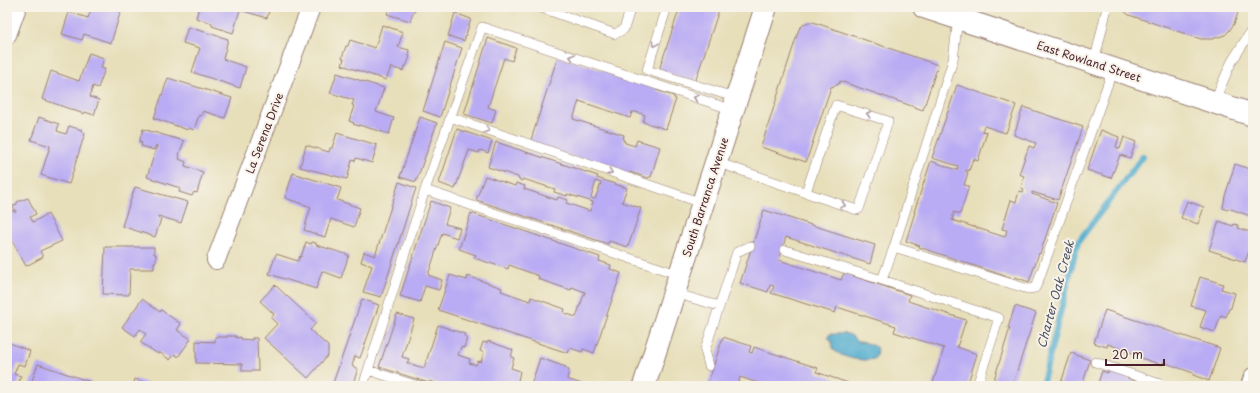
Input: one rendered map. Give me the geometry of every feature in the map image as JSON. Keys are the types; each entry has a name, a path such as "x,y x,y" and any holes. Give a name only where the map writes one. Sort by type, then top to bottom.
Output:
{"main road":[{"name":"South Barranca Avenue","path":"644,386 766,7"},
{"name":"East Rowland Street","path":"924,7 960,13 1103,66 1253,115"}],"street":[{"path":"7,35 17,7"},
{"name":"La Serena Drive","path":"216,260 311,7"},
{"path":"1250,386 1253,377"}],"lane":[{"path":"539,7 615,34 624,29 631,7"},
{"path":"666,7 647,70 735,104"},
{"path":"894,247 1028,290 1035,288 1103,66 1106,7"},
{"path":"882,280 894,247 952,60 960,13"},
{"path":"364,386 425,190 482,27 735,104"},
{"path":"1214,102 1231,62 1253,28"},
{"path":"716,162 857,210 859,209 888,121 836,105 806,192"},
{"path":"450,117 703,204"},
{"path":"425,190 677,284 719,306"},
{"path":"709,366 705,350 737,252 750,246"},
{"path":"785,250 999,318 977,386"},
{"path":"1095,362 1166,386"},
{"path":"368,370 418,386"}],"water":[{"path":"830,334 848,334 851,335 857,342 872,345 877,348 876,356 874,359 869,360 846,357 832,348 832,342 828,337"}],"building":[{"path":"92,7 122,7 111,43 84,34 82,40 62,34 69,12 88,18"},
{"path":"199,7 270,7 267,18 240,10 233,33 212,26 212,23 196,18"},
{"path":"390,7 417,7 416,10 414,10 410,21 387,14"},
{"path":"680,7 720,7 695,82 659,70"},
{"path":"1119,7 1240,7 1234,24 1225,35 1212,39 1201,39 1129,15"},
{"path":"455,13 471,19 464,41 448,36"},
{"path":"808,22 813,22 938,65 923,110 840,81 839,84 831,87 806,162 761,147 799,29"},
{"path":"382,25 403,32 398,47 409,50 408,55 410,56 406,67 404,66 403,71 391,67 386,80 342,65 344,59 342,58 346,46 348,46 350,40 375,48"},
{"path":"188,27 228,39 223,59 246,67 240,88 192,72 200,48 183,43"},
{"path":"488,38 516,48 512,61 504,58 488,107 496,110 492,123 464,114"},
{"path":"445,42 462,48 440,117 423,111"},
{"path":"89,53 104,58 101,68 105,69 98,88 93,86 90,97 99,100 94,115 85,112 84,114 42,99 51,71 79,81"},
{"path":"558,56 657,88 656,90 674,96 676,99 666,129 643,122 645,115 636,112 632,112 630,118 579,101 573,119 624,135 623,141 625,141 625,143 635,146 637,140 660,147 651,177 648,178 630,172 629,175 530,143"},
{"path":"337,73 384,88 376,112 394,118 389,134 359,126 349,121 354,106 352,105 354,100 330,93"},
{"path":"168,78 232,98 225,118 203,111 201,116 199,115 194,130 189,128 188,130 154,118"},
{"path":"957,85 1016,105 1006,133 984,126 982,131 987,132 978,161 973,159 969,171 966,170 968,173 964,185 969,186 960,214 954,212 952,220 1005,237 1007,230 1002,229 1011,200 1016,202 1019,191 1023,192 1024,189 1021,188 1024,176 1019,174 1029,146 1034,148 1036,143 1014,135 1023,107 1083,127 1058,200 1032,192 1032,194 1057,203 1029,282 1015,277 1014,279 919,247 920,246 906,241 931,161 957,170 958,166 932,158"},
{"path":"39,117 59,124 57,131 66,134 69,126 82,130 81,132 85,133 69,184 41,175 50,146 31,140"},
{"path":"420,117 437,123 416,182 400,177"},
{"path":"143,129 184,141 179,159 186,162 185,166 203,172 197,193 194,192 192,196 179,192 180,188 147,177 157,146 156,145 154,150 141,146 142,143 139,142"},
{"path":"457,129 492,141 488,153 480,150 479,153 469,150 455,189 439,183"},
{"path":"1101,130 1119,137 1116,147 1120,149 1124,137 1136,142 1130,158 1120,155 1111,178 1087,170"},
{"path":"337,133 377,145 372,163 356,158 355,161 352,160 347,179 300,167 306,145 329,152 330,148 332,148"},
{"path":"496,142 598,176 597,178 627,188 622,202 641,208 628,247 609,241 608,244 476,200 485,176 515,186 516,183 525,186 524,189 557,200 558,197 568,200 566,203 590,211 593,202 567,194 567,196 554,192 555,189 523,179 522,181 518,179 518,177 488,167","holes":["596,181 601,183 595,199 591,198"]},
{"path":"1235,164 1253,170 1253,217 1228,208 1227,210 1223,208 1225,196"},
{"path":"293,173 341,188 337,200 360,208 354,227 331,219 325,237 304,230 311,207 285,198"},
{"path":"399,182 416,188 381,297 363,292 372,266 361,262 364,252 375,256"},
{"path":"135,187 188,202 181,223 158,216 158,218 161,219 155,237 122,226"},
{"path":"28,198 36,214 30,217 33,222 48,214 62,241 40,251 43,257 26,266 9,235 7,236 7,213 13,210 16,212 13,206 17,204 17,202"},
{"path":"431,201 450,208 445,224 460,228 457,238 442,233 428,275 442,280 439,290 425,286 420,302 400,296"},
{"path":"1187,201 1204,207 1198,224 1181,218"},
{"path":"764,210 875,245 870,264 786,237 779,260 841,280 844,273 910,295 908,301 966,320 957,347 977,354 967,386 932,386 944,348 894,332 896,326 837,307 835,313 771,293 774,286 770,285 768,292 740,283"},
{"path":"471,213 600,257 599,261 611,265 610,269 621,273 594,353 583,349 582,352 570,348 568,353 438,310 450,275 467,280 468,276 502,288 501,291 530,301 531,297 565,309 564,313 576,317 585,292 572,287 571,290 538,279 539,276 509,265 508,269 474,258 476,255 459,249"},
{"path":"1219,221 1233,226 1234,224 1238,225 1238,228 1253,233 1253,240 1245,262 1209,250"},
{"path":"306,242 311,244 312,242 316,243 316,245 349,255 341,278 322,271 316,289 269,274 276,254 298,261 300,256 301,257"},
{"path":"105,247 154,247 156,262 154,262 154,269 130,269 129,295 103,294"},
{"path":"1200,277 1223,284 1221,289 1235,293 1231,308 1229,309 1226,317 1221,315 1215,332 1200,327 1206,310 1191,306"},
{"path":"275,285 316,323 310,330 328,346 328,355 308,378 264,338 277,324 271,318 274,314 260,301"},
{"path":"142,299 160,312 161,310 181,324 177,330 191,339 178,357 175,354 170,360 159,352 158,354 140,342 146,334 140,329 135,336 122,327"},
{"path":"362,299 379,305 360,358 355,356 352,366 358,369 352,386 332,386"},
{"path":"1015,306 1036,313 1012,386 992,386 1010,328 1008,328"},
{"path":"1105,310 1220,348 1209,381 1193,375 1193,373 1163,362 1162,365 1138,357 1138,355 1108,344 1107,347 1094,343"},
{"path":"397,314 414,319 402,357 409,359 407,363 424,368 438,325 465,334 464,336 467,337 464,348 461,347 458,355 470,359 469,363 476,365 478,361 481,362 484,352 480,351 483,342 487,343 488,341 513,350 511,357 514,358 511,368 520,371 518,381 531,385 540,358 566,367 565,368 569,370 567,379 582,384 582,386 444,386 430,381 429,383 379,367"},
{"path":"236,336 236,338 241,337 241,339 252,340 252,338 257,338 258,371 242,371 242,364 196,363 196,341 215,342 215,337"},
{"path":"723,337 751,346 749,352 752,353 754,347 818,368 816,372 857,386 767,386 740,377 738,386 707,386"},
{"path":"7,342 30,351 25,366 18,364 14,374 21,376 17,386 7,386"},
{"path":"1071,353 1090,360 1082,386 1060,386"},
{"path":"38,364 91,382 90,386 30,386"},
{"path":"1109,368 1128,375 1127,378 1144,384 1144,386 1097,386 1102,371 1108,373"},
{"path":"135,379 155,386 133,386"}],"waterway":[{"name":"Charter Oak Creek","path":"1042,386 1078,242 1143,156"}]}
